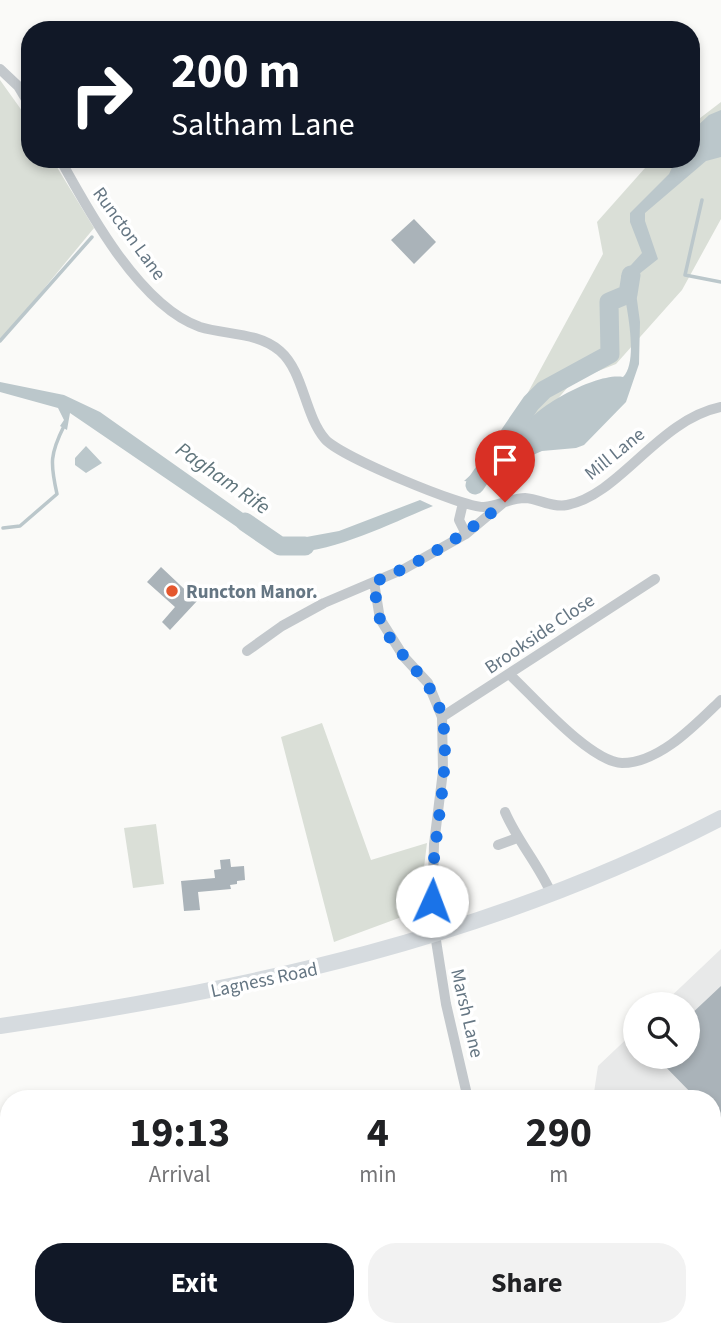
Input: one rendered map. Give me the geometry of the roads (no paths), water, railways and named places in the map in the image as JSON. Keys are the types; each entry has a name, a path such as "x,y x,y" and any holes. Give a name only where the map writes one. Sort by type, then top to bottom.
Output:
{"main road":[{"name":"Lagness Road","path":"0,1026 93,1013 257,982 345,962 433,936 552,895 665,847 721,818"}],"street":[{"path":"0,69 21,91"},
{"name":"Runcton Lane","path":"66,168 141,284 166,308 199,326 266,341 282,353 294,370 306,405 324,439 336,449 358,463 463,503 483,507"},
{"name":"Mill Lane","path":"483,507 526,498 544,504 564,505 578,501 602,487 666,433 697,415 721,407"},
{"path":"247,651 282,626 324,603 404,569 466,534 505,502"},
{"path":"463,503 459,520 466,534"},
{"name":"Brookside Close","path":"442,717 655,579"},
{"path":"374,582 380,619 404,657 428,683 442,717"},
{"path":"509,674 589,748 606,760 622,763 638,761 661,750 721,700"},
{"name":"Marsh Lane","path":"442,717 443,771 431,887 433,936 466,1090"},
{"path":"505,813 517,838 538,866 552,895"},
{"path":"498,845 517,838"}],"waterway":[{"path":"702,200 685,275 721,282"},
{"path":"0,341 92,237"},
{"name":"Pagham Rife","path":"475,485 531,403 544,390 610,354 609,302 628,294 631,275"},
{"path":"3,528 20,526 57,494 53,459 64,426"},
{"name":"Pagham Rife","path":"245,522 280,546 305,546"}],"place":[{"name":"Runcton Manor.","path":"172,591"}]}
